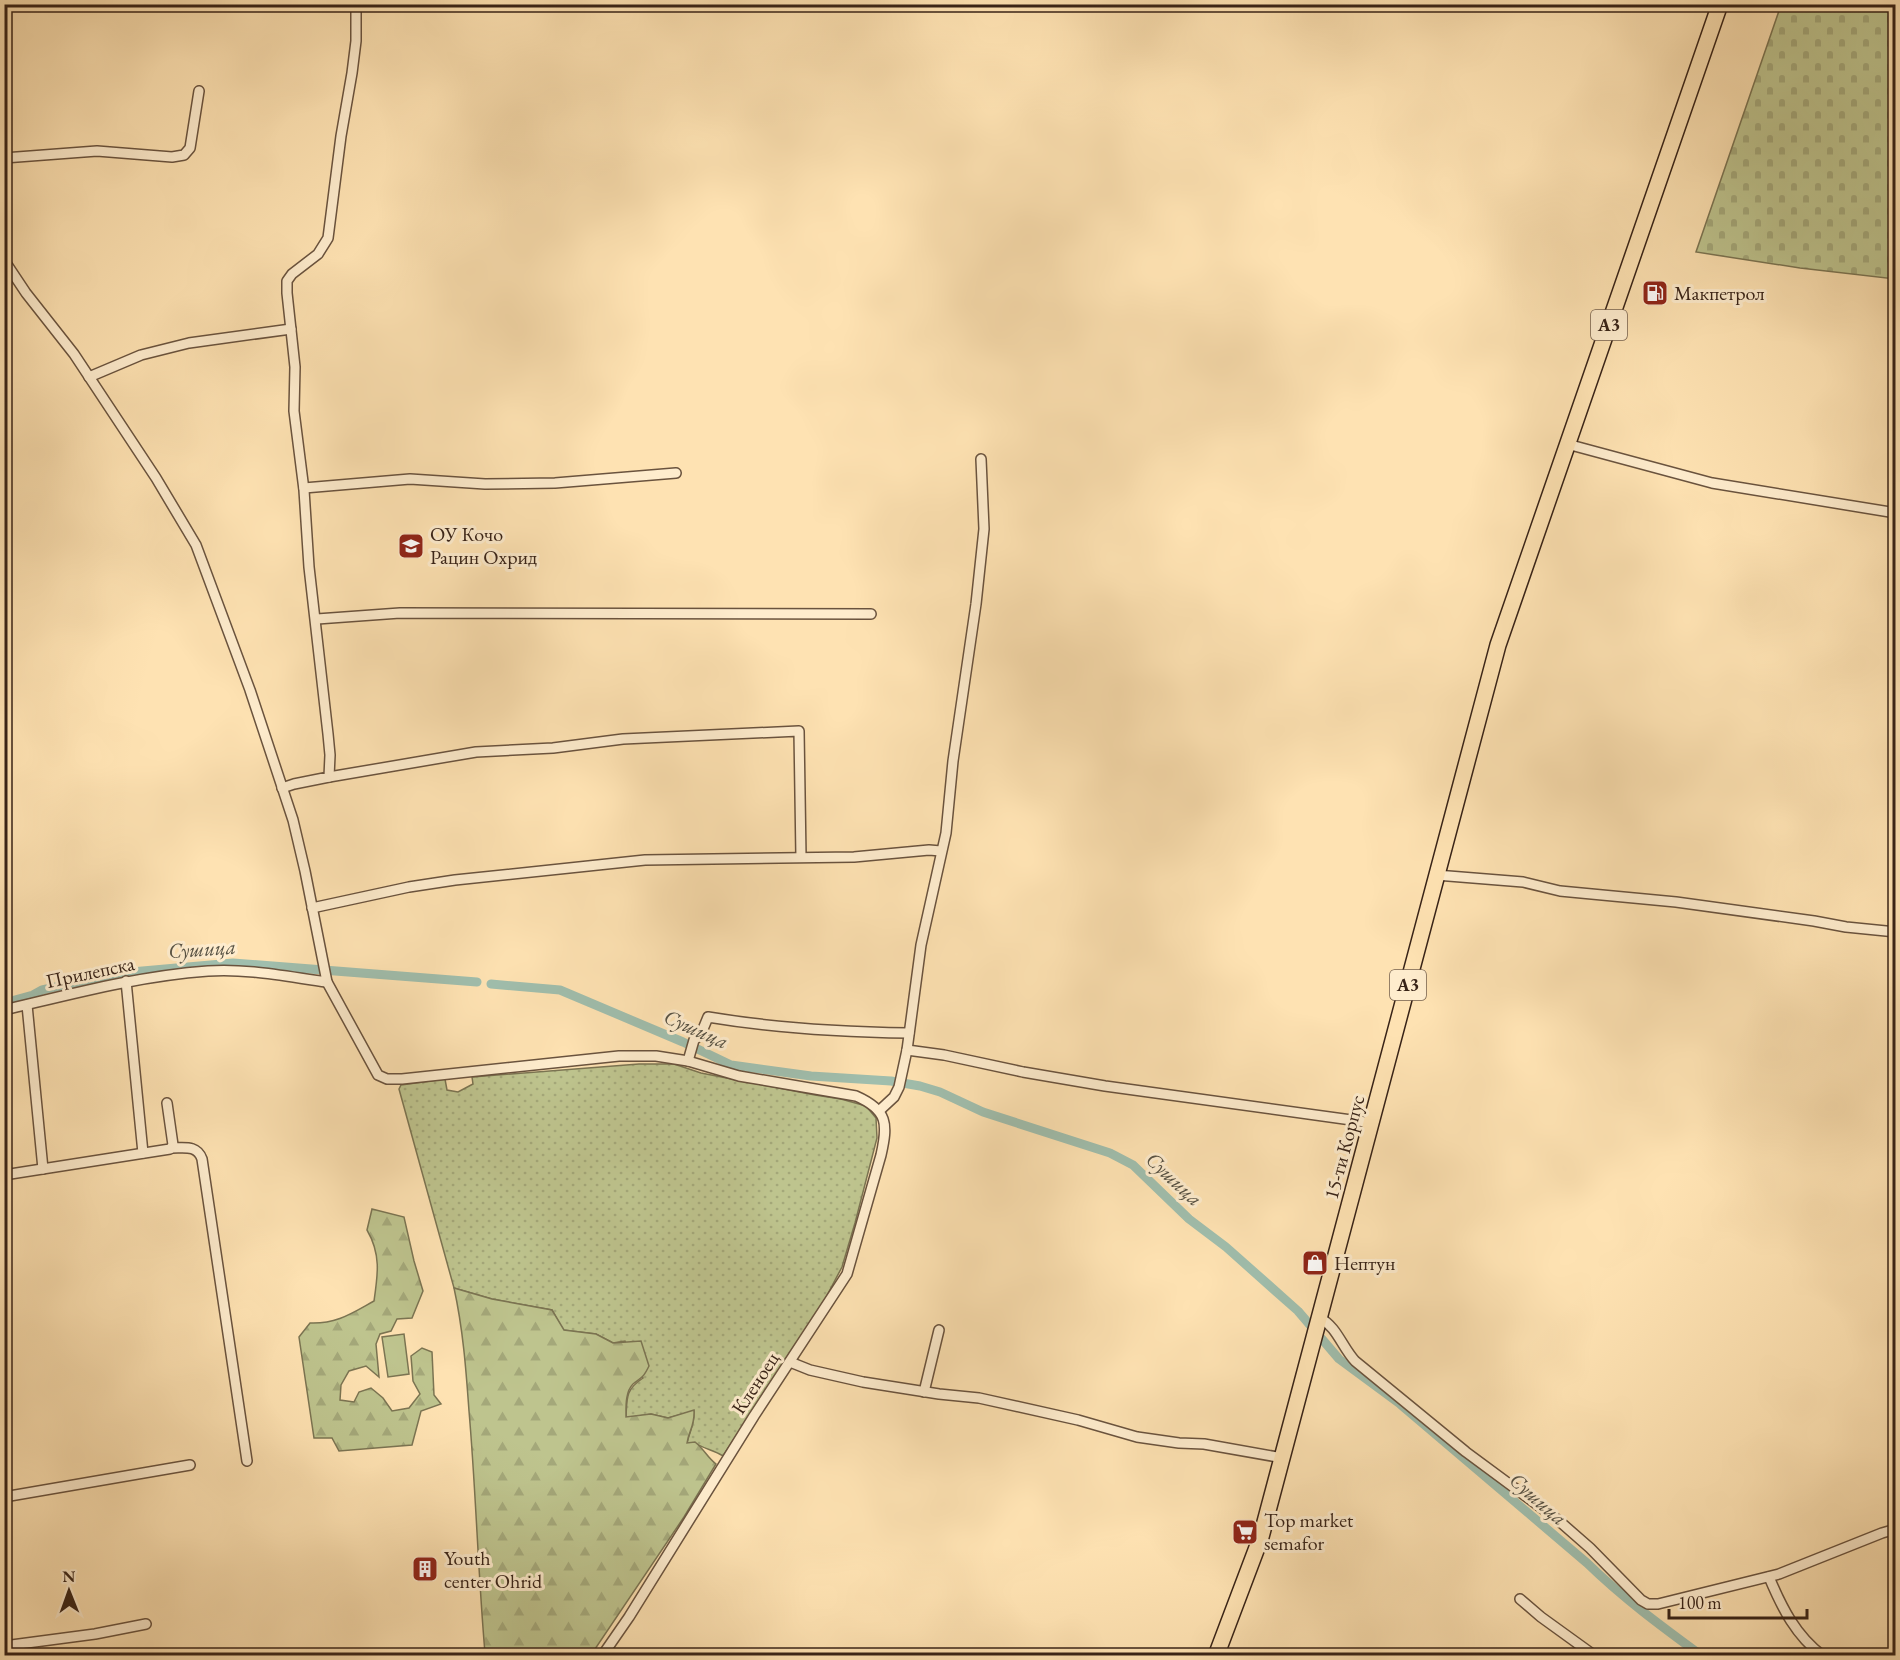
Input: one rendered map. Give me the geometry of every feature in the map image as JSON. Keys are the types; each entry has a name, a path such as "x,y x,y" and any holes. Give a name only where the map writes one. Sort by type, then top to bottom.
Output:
{"main road":[{"name":"A3","path":"1568,444 1720,4"},
{"name":"15-ти Корпус","path":"1216,1656 1262,1537 1498,645 1568,444"}],"street":[{"path":"328,777 330,755 309,567 304,488 294,411 296,378 287,281 292,274 318,254 328,238 356,41 356,4"},
{"path":"4,158 97,151 172,157 184,155 190,148 199,91"},
{"path":"4,260 26,293 74,354 156,478 196,545 250,690 293,820 327,982 378,1075 387,1079 619,1056 656,1056 688,1061 740,1076 856,1096 880,1110 894,1097 899,1087 907,1050 921,945 946,833 953,761 976,604 984,529 981,459"},
{"path":"89,377 141,355 189,343 291,329"},
{"path":"1568,444 1712,483 1896,513"},
{"path":"304,488 410,479 485,484 555,483 676,473"},
{"path":"316,619 400,613 871,614"},
{"path":"282,788 328,777 476,752 553,748 622,739 799,731 801,857"},
{"path":"312,908 409,887 533,871 645,860 854,856 929,850 941,852"},
{"path":"1436,875 1523,882 1560,891 1692,903 1846,927 1896,932"},
{"name":"Прилепска","path":"4,1010 126,981 209,971 234,971 327,982"},
{"path":"126,981 143,1153"},
{"path":"27,1005 43,1169"},
{"path":"688,1061 693,1045 701,1034 708,1017 757,1025 850,1032 909,1033"},
{"path":"907,1050 1105,1086 1373,1123"},
{"path":"167,1103 172,1148"},
{"name":"Кленоец","path":"602,1656 848,1274 885,1136 885,1121 880,1110"},
{"path":"4,1175 172,1148 193,1148 200,1153 247,1461"},
{"path":"1320,1321 1329,1323 1342,1346 1355,1361 1466,1452 1558,1520 1590,1548 1644,1602 1652,1605 1757,1578 1769,1577 1896,1529"},
{"path":"924,1392 939,1330"},
{"path":"790,1362 810,1370 924,1392 979,1398 1078,1420 1137,1437 1204,1444 1283,1458"},
{"path":"4,1497 190,1465"},
{"path":"1769,1577 1793,1624 1802,1636 1824,1656"},
{"path":"1520,1599 1595,1656"},
{"path":"4,1646 95,1634 146,1624"}],"green space":[{"path":"1781,5 1895,5 1895,279 1800,268 1696,252"},
{"path":"639,1064 674,1064 701,1073 841,1099 866,1106 876,1118 877,1138 842,1267 824,1301 723,1456 695,1443 687,1444 694,1420 694,1411 668,1418 651,1414 626,1418 628,1395 633,1386 643,1378 625,1341 613,1343 596,1334 563,1330 552,1310 492,1299 454,1288 399,1089 401,1085 445,1079 447,1090 458,1092 473,1084 472,1077"},
{"path":"372,1209 404,1217 423,1291 412,1318 397,1319 391,1331 380,1334 376,1344 379,1377 366,1366 349,1371 341,1385 340,1400 354,1402 359,1392 371,1388 383,1398 392,1411 409,1408 420,1394 413,1381 411,1356 422,1348 432,1352 434,1395 441,1404 421,1411 412,1445 339,1451 332,1438 314,1438 299,1337 310,1323 336,1320 374,1301 376,1256 375,1247 367,1230"},
{"path":"454,1288 492,1299 552,1310 564,1330 596,1334 613,1343 641,1341 649,1366 629,1391 626,1400 626,1417 651,1414 668,1418 694,1410 694,1420 687,1443 695,1442 716,1464 684,1517 591,1655 488,1656 485,1653 467,1380"},
{"path":"404,1334 409,1374 388,1377 382,1337"}],"waterway":[{"name":"Сушица","path":"4,1003 33,995 42,990 120,973 233,963 477,982"},
{"name":"Сушица","path":"491,984 560,990 731,1065 811,1076 891,1081 920,1086 940,1092 983,1112 1110,1153 1133,1165 1189,1219 1226,1247 1298,1311 1339,1359 1400,1404 1628,1600 1702,1656"}],"place":[{"name":"Макпетрол","path":"1655,293"},
{"name":"ОУ Кочо Рацин Охрид","path":"411,546"},
{"name":"Нептун","path":"1315,1263"},
{"name":"Top market semafor","path":"1245,1532"},
{"name":"Youth center Ohrid","path":"425,1569"}]}
